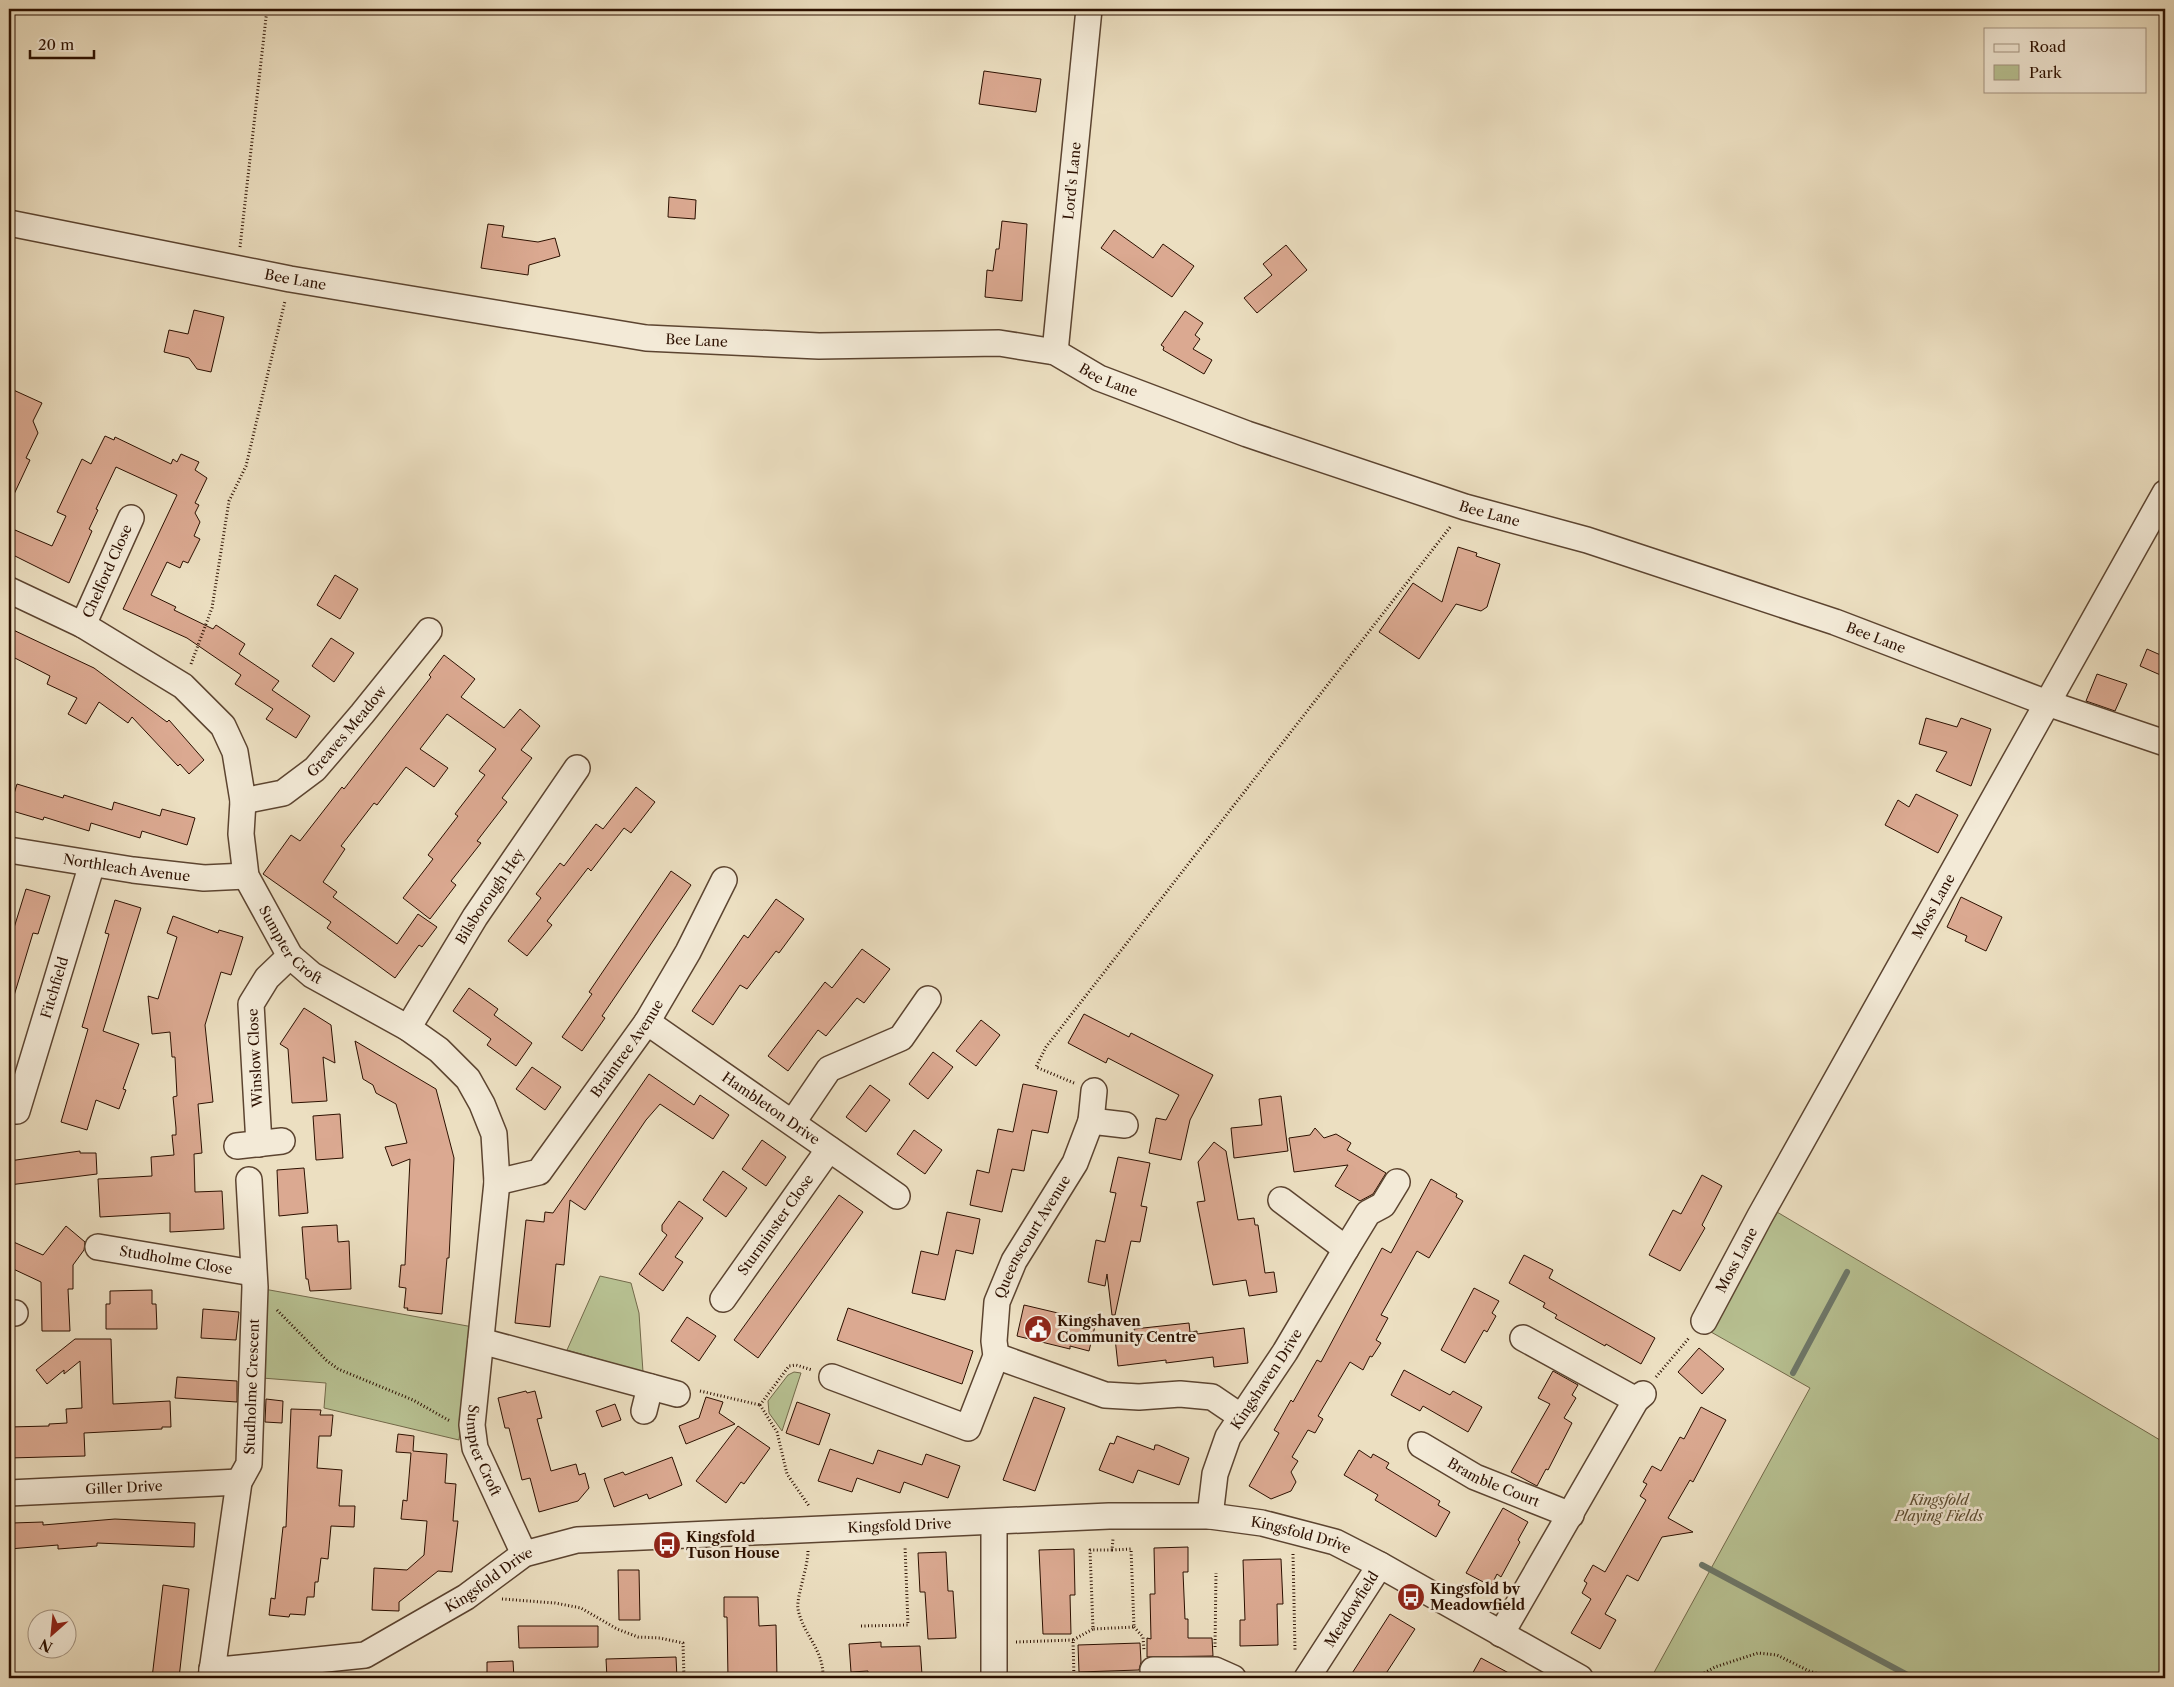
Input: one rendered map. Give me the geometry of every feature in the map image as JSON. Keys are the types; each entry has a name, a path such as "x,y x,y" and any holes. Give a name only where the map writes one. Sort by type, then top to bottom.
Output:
{"street":[{"name":"Lord's Lane","path":"1055,352 1089,9"},
{"name":"Bee Lane","path":"9,223 290,279 646,338 819,346 998,343 1055,352 1099,378 1247,434 1465,507 1587,540 1835,622 2047,702 2165,743"},
{"name":"Moss Lane","path":"1704,1320 1760,1216 2165,493"},
{"name":"Chelford Close","path":"83,625 131,518"},
{"name":"Sumpter Croft","path":"9,590 83,625 182,686 223,726 235,752 242,801 241,834 246,876 290,956 312,976 408,1028 439,1050 468,1079 482,1104 494,1134 497,1182 472,1425 475,1448 524,1554"},
{"name":"Greaves Meadow","path":"242,801 283,793 315,768 362,714 429,631"},
{"name":"Bilsborough Hey","path":"408,1028 474,917 577,768"},
{"name":"Northleach Avenue","path":"9,850 92,864 204,878 246,876"},
{"name":"Fitchfield","path":"17,1111 92,864"},
{"name":"Braintree Avenue","path":"497,1182 539,1172 647,1022 688,952 724,880"},
{"name":"Winslow Close","path":"260,1144 251,1004 267,978 290,956"},
{"path":"793,1122 829,1069 902,1038 928,999"},
{"name":"Hambleton Drive","path":"647,1022 897,1196"},
{"name":"Queenscourt Avenue","path":"832,1377 968,1428 996,1356 994,1341 997,1302 1010,1269 1075,1163 1091,1121 1094,1091"},
{"path":"1091,1121 1125,1125"},
{"name":"Sturminster Close","path":"723,1299 830,1149"},
{"name":"Studholme Crescent","path":"211,1674 239,1482 248,1464 255,1288 249,1180"},
{"name":"Kingshaven Drive","path":"1210,1516 1215,1474 1228,1437 1240,1416 1285,1352 1368,1213 1383,1205 1396,1182"},
{"path":"1281,1200 1346,1249"},
{"name":"Studholme Close","path":"98,1247 253,1273"},
{"path":"1501,1634 1639,1397 1523,1338"},
{"path":"481,1340 677,1394"},
{"path":"996,1356 1105,1395 1139,1397 1180,1394 1212,1398 1240,1416"},
{"path":"644,1411 650,1387"},
{"name":"Bramble Court","path":"1421,1445 1475,1477 1570,1515"},
{"name":"Giller Drive","path":"9,1493 239,1482"},
{"name":"Kingsfold Drive","path":"211,1674 230,1669 365,1655 466,1597 524,1554 577,1540 1113,1516 1210,1516 1262,1523 1335,1542 1380,1565 1580,1678"},
{"path":"994,1522 994,1678"},
{"name":"Meadowfield","path":"1307,1678 1380,1565"},
{"path":"1153,1670 1224,1674"}],"path":[{"path":"237,268 267,9"},
{"path":"182,686 212,608 229,501 246,466 290,279"},
{"path":"1094,1091 1036,1067 1046,1047 1465,507"},
{"path":"254,1301 271,1303 313,1347 338,1369 413,1400 438,1413 452,1423 472,1425"},
{"path":"1639,1397 1704,1320"},
{"path":"760,1406 789,1366 796,1365 832,1377"},
{"path":"677,1394 685,1387 760,1406 777,1432 787,1474 818,1530 797,1607 822,1660 823,1678"},
{"path":"1112,1550 1113,1516"},
{"path":"861,1626 908,1625 905,1526"},
{"path":"1292,1531 1295,1650"},
{"path":"993,1643 1073,1640 1093,1629 1134,1627 1131,1549 1090,1550 1093,1629"},
{"path":"1216,1573 1224,1674"},
{"path":"466,1597 555,1603 581,1608 617,1630 638,1637 660,1638 683,1643 684,1678"},
{"path":"1073,1640 1074,1678"},
{"path":"1695,1678 1715,1667 1758,1652 1777,1655 1809,1671 1831,1678"}],"green space":[{"name":"Kingsfold Playing Fields","path":"1777,1212 2165,1443 2165,1678 1651,1678 1810,1388 1711,1332"},
{"path":"600,1276 631,1283 639,1313 643,1372 567,1350"},
{"path":"264,1289 473,1327 459,1440 324,1408 326,1383 262,1378"},
{"path":"794,1372 801,1373 782,1431 769,1413 768,1401 788,1375"}],"building":[{"path":"984,71 1041,79 1036,112 979,104"},
{"path":"669,197 696,200 695,219 668,217"},
{"path":"1002,221 1027,224 1022,301 985,297 987,270 993,271 996,249 999,249"},
{"path":"488,224 504,226 502,237 538,242 555,238 560,256 529,265 528,275 481,268"},
{"path":"1114,230 1153,258 1163,244 1194,266 1172,297 1101,248"},
{"path":"1286,245 1307,270 1257,313 1244,298 1272,275 1263,264"},
{"path":"194,310 224,317 211,372 197,369 189,358 164,352 169,330 188,334"},
{"path":"1185,311 1203,323 1195,335 1200,339 1193,349 1212,360 1204,374 1163,350 1164,347 1161,345"},
{"path":"9,388 42,403 33,421 38,433 26,458 30,460 9,505"},
{"path":"105,436 114,440 115,437 171,464 173,459 177,462 181,454 199,462 195,470 207,478 195,503 199,505 195,513 200,522 194,536 200,539 188,563 183,561 180,568 167,562 151,595 176,607 174,610 213,629 216,625 245,644 239,654 279,681 272,690 310,716 296,738 266,719 273,709 235,684 241,675 187,638 123,609 177,495 116,467 96,509 98,510 89,529 92,531 69,583 9,553 9,544 15,530 52,546 66,516 57,512 82,459 91,464"},
{"path":"1458,547 1477,553 1476,556 1500,564 1487,607 1481,611 1456,604 1419,659 1379,632 1413,583 1442,602"},
{"path":"335,575 358,589 340,619 317,605"},
{"path":"9,628 94,668 167,722 169,720 204,760 189,774 180,764 178,766 132,717 128,723 99,702 86,724 68,714 77,698 47,684 50,676 9,655"},
{"path":"331,638 354,653 334,682 312,666"},
{"path":"2147,649 2165,657 2165,677 2140,666"},
{"path":"444,655 475,679 461,697 504,728 520,709 540,726 521,750 532,758 502,798 507,802 477,841 481,843 451,881 456,885 430,919 403,898 433,859 428,855 458,816 455,814 485,775 479,771 496,749 447,714 420,749 448,768 434,787 406,767 377,805 374,803 341,846 345,849 323,882 337,892 333,897 397,944 418,914 437,927 422,947 419,945 395,978 327,928 331,922 263,874 291,835 300,841 342,787 344,789 431,677 429,675"},
{"path":"2097,674 2127,684 2115,711 2086,701"},
{"path":"1926,718 1957,727 1961,718 1991,729 1971,786 1936,771 1947,752 1919,744"},
{"path":"17,784 63,798 64,795 112,810 114,802 160,816 162,809 195,818 187,845 142,831 140,838 91,823 89,831 44,817 43,820 9,810"},
{"path":"636,787 655,802 631,833 624,828 591,871 588,868 547,921 552,925 527,956 508,941 541,898 536,894 560,863 564,866 596,824 603,829"},
{"path":"1916,794 1958,815 1938,853 1885,825 1898,800 1909,807"},
{"path":"671,871 691,885 602,1016 605,1018 582,1051 562,1037 592,994 589,992"},
{"path":"26,889 50,896 38,934 33,933 13,999 9,998 9,944"},
{"path":"1961,897 2002,917 1986,951 1965,941 1967,936 1947,927"},
{"path":"776,899 804,919 779,953 776,951 747,989 740,985 713,1025 692,1011 744,935 748,938"},
{"path":"115,900 141,908 103,1031 139,1044 123,1089 126,1090 119,1109 96,1100 87,1130 61,1122 88,1029 82,1027 109,934 105,933"},
{"path":"173,916 218,933 219,930 243,937 231,975 221,972 205,1025 213,1102 198,1104 202,1153 194,1154 195,1192 222,1191 224,1229 170,1232 170,1213 100,1217 98,1179 152,1176 151,1157 174,1155 172,1135 176,1135 176,1128 173,1097 177,1096 175,1057 172,1057 170,1032 152,1034 148,996 158,999 177,937 167,933"},
{"path":"862,949 890,969 864,1003 857,998 826,1036 818,1030 788,1071 768,1056 825,982 832,988"},
{"path":"469,988 498,1009 494,1015 532,1043 516,1066 487,1045 491,1039 453,1011"},
{"path":"304,1008 331,1025 335,1063 323,1057 327,1101 292,1103 288,1049 280,1044"},
{"path":"1084,1014 1129,1037 1131,1033 1213,1075 1190,1120 1181,1160 1149,1153 1156,1118 1166,1120 1179,1095 1108,1058 1106,1063 1068,1043"},
{"path":"981,1020 1000,1035 976,1066 956,1051"},
{"path":"355,1041 436,1089 454,1158 449,1258 447,1258 442,1314 407,1310 408,1308 404,1308 406,1288 399,1287 401,1265 405,1265 410,1159 392,1166 385,1147 407,1143 396,1104 376,1093 373,1085 363,1079"},
{"path":"933,1052 953,1067 928,1099 909,1084"},
{"path":"532,1067 561,1087 545,1110 516,1089"},
{"path":"649,1074 694,1105 700,1095 729,1115 713,1139 660,1104 646,1120 585,1210 570,1200 564,1265 556,1264 550,1327 515,1323 526,1220 544,1222 545,1212 553,1213"},
{"path":"1023,1084 1057,1091 1048,1133 1032,1130 1024,1171 1012,1169 1002,1212 970,1205 977,1170 989,1173 998,1129 1013,1132"},
{"path":"870,1085 890,1100 866,1132 846,1117"},
{"path":"1281,1096 1288,1151 1234,1158 1231,1128 1262,1125 1259,1099"},
{"path":"340,1114 343,1158 316,1160 313,1116"},
{"path":"1315,1128 1324,1138 1336,1134 1351,1143 1347,1150 1386,1173 1373,1194 1360,1201 1335,1186 1348,1165 1294,1172 1289,1138 1310,1135"},
{"path":"914,1130 942,1150 925,1174 897,1154"},
{"path":"762,1140 786,1157 766,1186 742,1169"},
{"path":"1214,1142 1226,1151 1238,1220 1254,1218 1255,1225 1258,1225 1265,1273 1274,1272 1277,1292 1249,1296 1246,1280 1213,1285 1197,1202 1205,1201 1198,1162"},
{"path":"80,1151 80,1153 96,1153 97,1174 9,1185 9,1161"},
{"path":"1118,1157 1150,1163 1141,1206 1147,1207 1140,1242 1131,1241 1115,1315 1112,1315 1107,1274 1105,1286 1088,1282 1096,1240 1105,1242 1116,1193 1110,1192"},
{"path":"304,1168 308,1213 279,1216 277,1170"},
{"path":"723,1171 747,1188 726,1217 703,1200"},
{"path":"1702,1175 1722,1186 1702,1225 1705,1228 1680,1271 1649,1255 1673,1210 1681,1214"},
{"path":"1431,1179 1457,1194 1456,1197 1463,1201 1429,1258 1417,1251 1381,1315 1388,1318 1376,1340 1381,1343 1372,1357 1370,1356 1363,1370 1350,1362 1318,1416 1323,1419 1315,1433 1308,1430 1292,1457 1298,1461 1291,1472 1296,1482 1291,1491 1271,1499 1249,1486 1279,1433 1274,1430 1291,1400 1293,1402 1317,1360 1321,1362 1382,1248 1391,1253"},
{"path":"839,1195 863,1212 758,1358 734,1340"},
{"path":"679,1201 703,1218 675,1257 683,1262 663,1291 639,1274 667,1235 662,1231 662,1225"},
{"path":"947,1212 980,1219 973,1254 956,1250 945,1300 912,1293 921,1251 938,1255"},
{"path":"337,1225 338,1242 349,1241 351,1289 310,1291 308,1279 306,1279 302,1227"},
{"path":"66,1226 85,1242 84,1250 73,1265 73,1289 68,1289 70,1331 42,1331 41,1282 9,1267 9,1240 43,1255"},
{"path":"1524,1255 1553,1270 1549,1278 1655,1338 1641,1364 1555,1318 1557,1315 1543,1307 1545,1303 1509,1283"},
{"path":"1474,1288 1499,1301 1492,1313 1496,1316 1487,1332 1484,1330 1465,1363 1441,1350"},
{"path":"152,1290 152,1304 156,1304 157,1329 106,1329 106,1304 110,1304 110,1291"},
{"path":"1024,1305 1096,1322 1089,1351 1070,1346 1070,1349 1017,1336"},
{"path":"848,1308 973,1351 962,1384 837,1340"},
{"path":"203,1309 239,1312 236,1340 201,1338"},
{"path":"687,1317 716,1336 699,1361 671,1341"},
{"path":"1189,1323 1190,1332 1197,1331 1197,1334 1244,1328 1248,1363 1214,1367 1213,1357 1166,1363 1166,1360 1118,1366 1115,1338 1135,1336 1134,1329"},
{"path":"75,1339 111,1339 113,1404 170,1401 171,1427 84,1433 85,1456 9,1458 9,1427 49,1426 49,1424 67,1423 66,1409 82,1408 80,1361 64,1374 64,1370 47,1384 36,1370"},
{"path":"1699,1348 1724,1369 1702,1394 1678,1372"},
{"path":"1404,1370 1450,1395 1453,1391 1482,1407 1468,1432 1423,1406 1420,1411 1391,1395"},
{"path":"1553,1371 1578,1385 1572,1395 1576,1398 1564,1418 1572,1423 1548,1470 1546,1469 1537,1486 1511,1472 1550,1404 1538,1398"},
{"path":"177,1377 237,1381 237,1402 175,1398"},
{"path":"526,1391 527,1393 535,1391 542,1418 537,1419 551,1471 576,1464 579,1475 585,1473 589,1488 578,1501 539,1512 530,1478 522,1480 509,1428 505,1428 498,1398"},
{"path":"706,1397 723,1402 719,1413 735,1424 686,1444 679,1426 699,1418"},
{"path":"1034,1397 1065,1408 1035,1491 1003,1480"},
{"path":"266,1399 283,1401 282,1423 265,1422"},
{"path":"797,1402 830,1414 819,1445 786,1433"},
{"path":"615,1404 621,1420 602,1427 596,1411"},
{"path":"1701,1407 1726,1420 1693,1482 1690,1480 1668,1518 1693,1532 1662,1537 1638,1581 1627,1575 1605,1614 1616,1620 1600,1649 1571,1633 1591,1599 1582,1593 1587,1583 1584,1581 1593,1565 1605,1572 1646,1500 1640,1496 1647,1484 1643,1482 1652,1466 1661,1471 1680,1437 1684,1439"},
{"path":"291,1409 321,1410 320,1415 333,1415 331,1436 319,1436 317,1468 342,1470 339,1506 355,1506 354,1527 331,1526 328,1559 321,1558 318,1582 315,1582 314,1597 307,1597 305,1615 290,1614 289,1617 269,1615 271,1598 275,1599 283,1527 286,1527"},
{"path":"738,1426 770,1448 744,1484 741,1482 726,1503 696,1481"},
{"path":"398,1434 414,1436 413,1451 447,1454 445,1483 456,1484 453,1521 458,1521 452,1572 438,1571 399,1602 399,1611 372,1610 374,1568 407,1570 424,1555 427,1521 401,1519 403,1500 407,1501 411,1453 396,1452"},
{"path":"1117,1436 1154,1450 1155,1445 1158,1445 1189,1458 1179,1485 1138,1470 1133,1483 1099,1470 1110,1443 1114,1444"},
{"path":"830,1449 873,1464 878,1450 922,1465 926,1454 960,1466 948,1498 904,1482 900,1493 857,1478 852,1492 818,1481"},
{"path":"1359,1450 1371,1458 1373,1454 1389,1463 1386,1468 1440,1501 1438,1505 1450,1512 1436,1537 1375,1500 1378,1495 1344,1475"},
{"path":"672,1457 682,1485 649,1499 647,1494 614,1507 604,1479 623,1472 625,1475"},
{"path":"1503,1508 1528,1522 1518,1540 1520,1542 1501,1577 1497,1574 1491,1586 1466,1573"},
{"path":"115,1519 195,1523 194,1547 97,1543 97,1546 58,1549 58,1545 9,1549 9,1524 12,1523 43,1522 43,1525"},
{"path":"1188,1547 1188,1572 1183,1572 1185,1619 1188,1619 1188,1638 1212,1638 1213,1656 1147,1657 1147,1638 1151,1639 1150,1594 1155,1594 1154,1548"},
{"path":"1074,1549 1075,1595 1070,1595 1071,1634 1043,1634 1039,1550"},
{"path":"946,1552 948,1591 953,1591 956,1638 928,1639 925,1592 920,1592 918,1553"},
{"path":"1281,1559 1283,1604 1277,1604 1278,1645 1240,1646 1240,1620 1245,1620 1243,1560"},
{"path":"618,1570 639,1570 640,1620 619,1620"},
{"path":"163,1585 189,1589 179,1678 152,1678"},
{"path":"724,1597 758,1597 759,1626 776,1625 777,1678 728,1678 727,1617 724,1617"},
{"path":"1390,1614 1415,1629 1383,1678 1349,1678"},
{"path":"518,1626 598,1626 598,1647 519,1648"},
{"path":"881,1642 881,1647 920,1646 922,1675 883,1677 883,1675 868,1675 868,1671 851,1672 849,1644"},
{"path":"1140,1643 1141,1662 1139,1670 1079,1672 1078,1645"},
{"path":"676,1657 677,1678 607,1678 606,1659"},
{"path":"1481,1658 1518,1678 1470,1678"},
{"path":"513,1661 514,1678 487,1678 487,1662"}],"waterway":[{"path":"1793,1373 1847,1272"},
{"path":"1702,1565 1913,1678"}],"place":[{"name":"Kingshaven Community Centre","path":"1038,1329"},
{"name":"Kingsfold Tuson House","path":"667,1545"},
{"name":"Kingsfold by Meadowfield","path":"1411,1597"}]}
